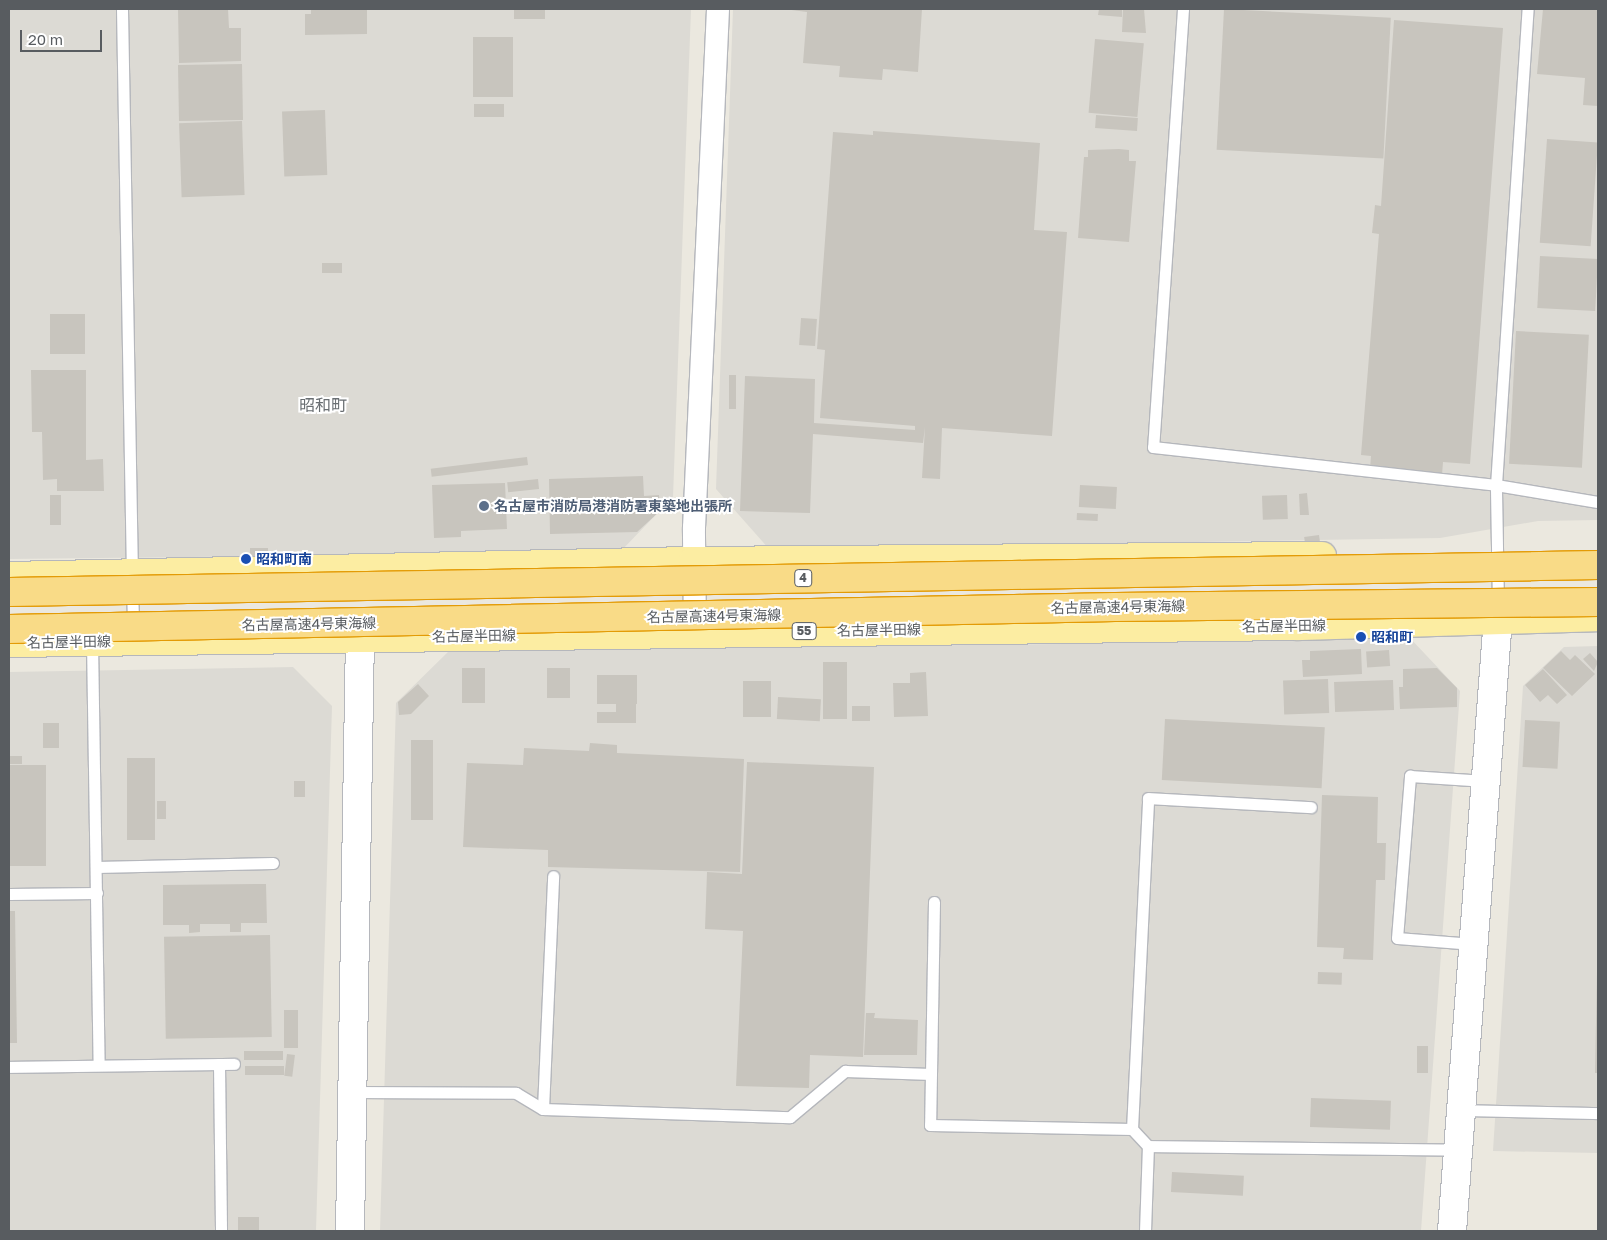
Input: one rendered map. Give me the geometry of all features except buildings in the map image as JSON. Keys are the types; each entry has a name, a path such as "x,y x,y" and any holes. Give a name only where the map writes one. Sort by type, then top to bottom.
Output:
{"highway":[{"name":"4","path":"9,592 1598,565"},
{"name":"名古屋高速4号東海線","path":"9,629 1115,607 1598,602"}],"main road":[{"path":"9,576 693,561 1598,554"},
{"name":"名古屋半田線","path":"9,643 695,632 1299,626 1498,618 1598,617"}],"street":[{"path":"695,632 693,561 718,9"},
{"path":"1452,1231 1498,618"},
{"path":"350,1231 360,637"}],"lane":[{"path":"122,9 133,641"},
{"path":"1183,9 1152,448 1496,485 1598,502"},
{"path":"1498,618 1496,485 1528,9"},
{"path":"92,642 99,1065"},
{"path":"1473,944 1397,938 1402,871 1410,776 1486,781"},
{"path":"1132,1129 1148,798 1311,807"},
{"path":"96,867 273,864"},
{"path":"543,1109 553,876"},
{"path":"9,894 97,893"},
{"path":"934,902 930,1125 1132,1129 1148,1146 1144,1231"},
{"path":"218,1064 221,1231"},
{"path":"9,1067 234,1064"},
{"path":"352,1092 516,1093 543,1109 790,1117 845,1071 931,1074"},
{"path":"1461,1110 1598,1113"},
{"path":"1148,1146 1458,1150"}],"shaded area":[{"path":"9,9 691,9 673,497 620,552 9,559"},
{"path":"733,9 1598,9 1598,520 1538,521 1440,538 769,549 716,489"},
{"path":"1408,636 1460,691 1421,1231 380,1231 396,703 450,650 1064,644"},
{"path":"1598,646 1598,1153 1493,1151 1523,686 1564,647"},
{"path":"293,667 332,706 316,1231 9,1231 9,672"}],"place":[{"name":"名古屋市消防局港消防署東築地出張所","path":"484,506"},
{"name":"昭和町南","path":"246,559"},
{"name":"昭和町","path":"1361,637"}],"district":[{"name":"昭和町","path":"323,405"}]}
